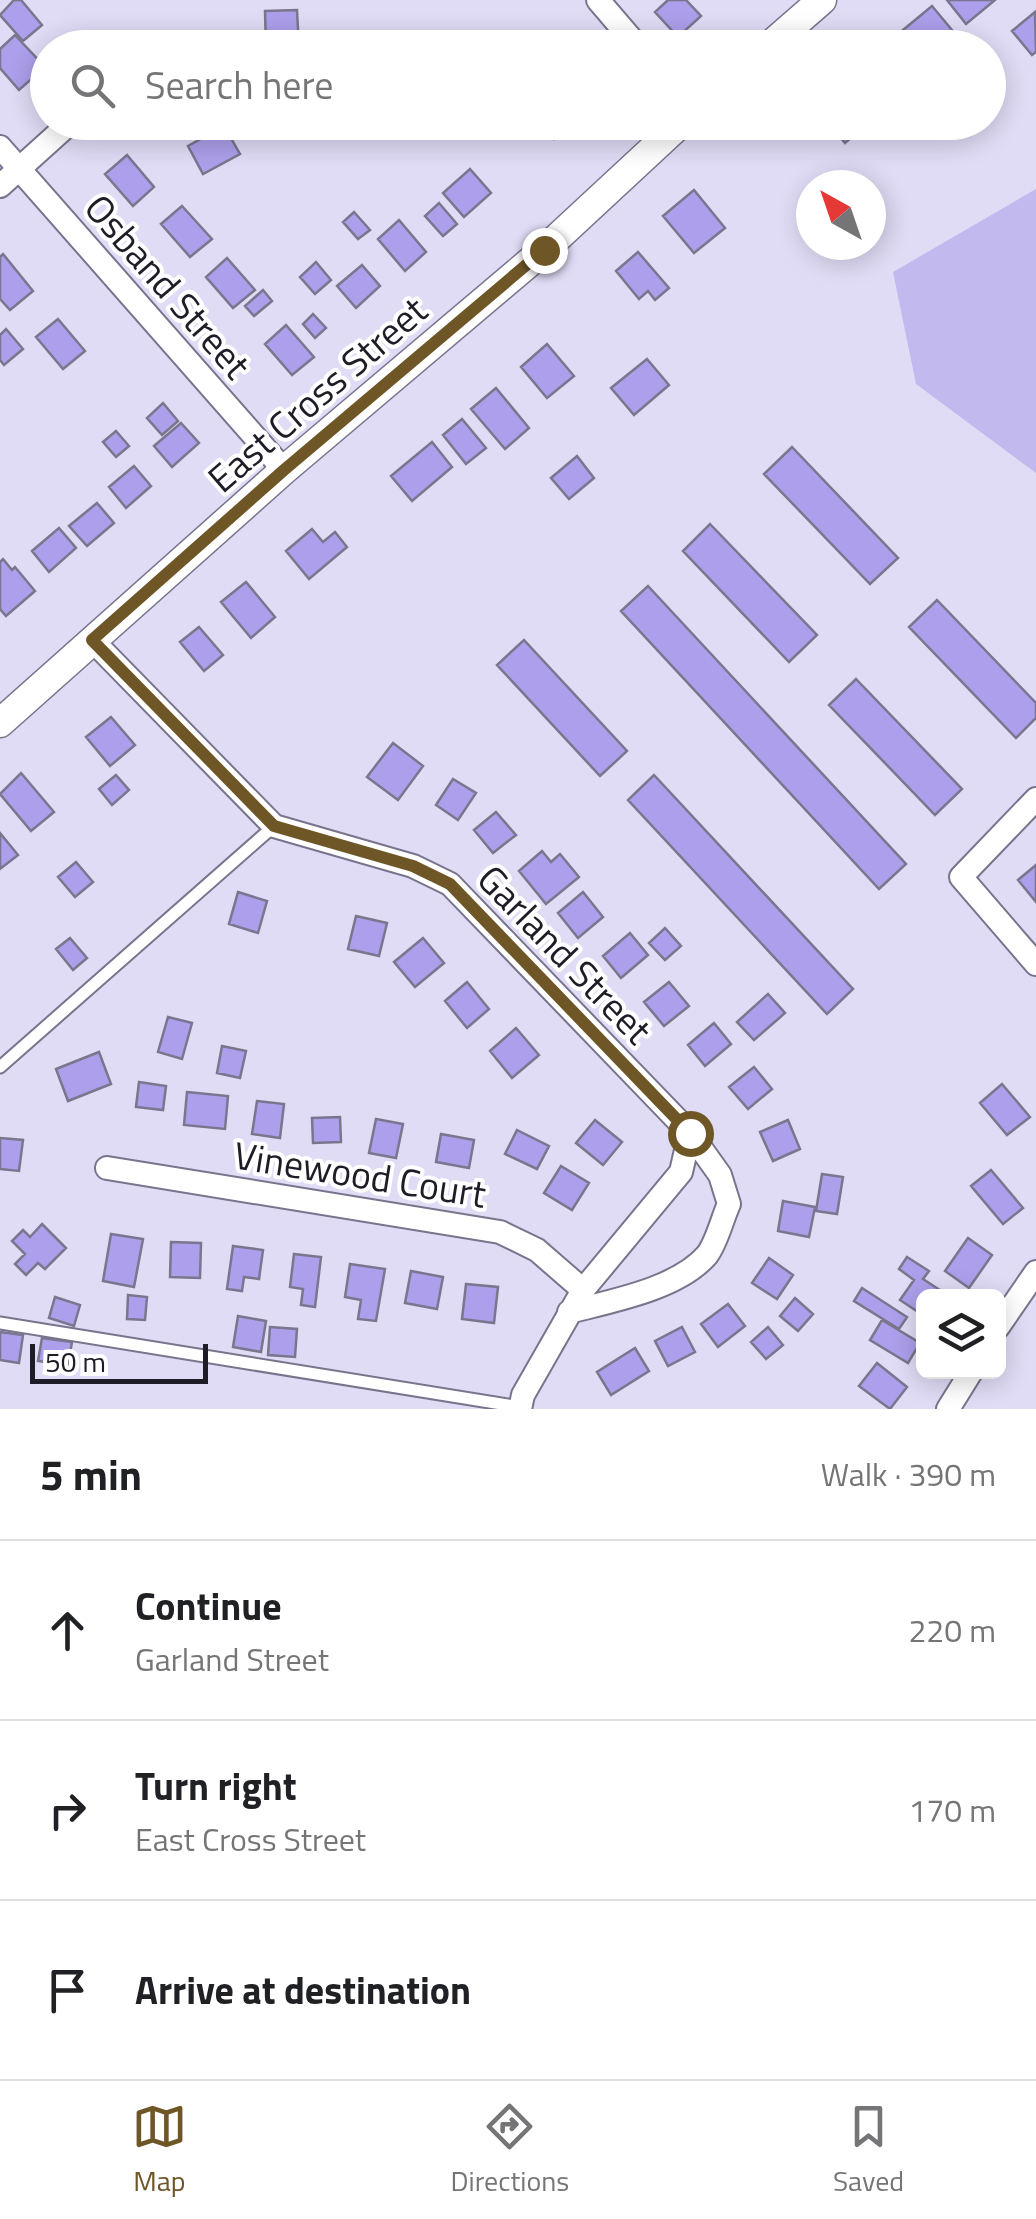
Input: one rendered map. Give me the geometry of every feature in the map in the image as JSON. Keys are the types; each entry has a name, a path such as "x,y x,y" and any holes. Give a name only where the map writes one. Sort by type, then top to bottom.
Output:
{"street":[{"path":"598,0 624,30"},
{"path":"788,30 822,0"},
{"path":"0,186 52,140"},
{"name":"East Cross Street","path":"0,722 284,470 544,250 663,140"},
{"name":"Osband Street","path":"0,148 284,470"},
{"name":"Garland Street","path":"92,640 274,826 413,866 450,884 690,1133 720,1176 729,1204 707,1254 676,1277 570,1312"},
{"path":"1036,799 961,877 1036,964"},
{"path":"520,1408 523,1395 583,1290 680,1172 690,1133"},
{"name":"Vinewood Court","path":"108,1168 500,1232 538,1250 583,1290"},
{"path":"1006,1315 1036,1272"},
{"path":"948,1409 967,1379"}],"lane":[{"path":"0,1066 274,826"},
{"path":"0,1322 520,1408"}],"shaded area":[{"path":"1036,189 1036,473 916,384 893,272"}],"building":[{"path":"14,0 21,0 42,25 30,30 23,41 0,15"},
{"path":"668,0 686,0 701,16 686,30 672,30 655,12"},
{"path":"947,0 995,0 966,24"},
{"path":"932,6 952,30 903,30"},
{"path":"297,10 298,30 266,30 265,11"},
{"path":"1035,12 1036,52 1032,55 1012,31"},
{"path":"15,35 30,51 30,80 19,90 0,68 0,49"},
{"path":"199,140 232,140 240,154 203,174 188,146"},
{"path":"127,155 154,187 133,206 105,174"},
{"path":"470,169 491,193 464,217 443,193"},
{"path":"694,190 725,228 694,253 663,216"},
{"path":"439,203 457,224 443,236 425,216"},
{"path":"182,206 212,239 190,257 161,224"},
{"path":"354,212 370,230 358,239 343,222"},
{"path":"399,220 426,252 405,271 378,239"},
{"path":"638,252 669,288 655,300 648,291 639,299 616,271"},
{"path":"3,254 33,291 10,310 0,299"},
{"path":"227,258 255,290 233,308 206,277"},
{"path":"316,262 331,280 315,294 300,277"},
{"path":"362,265 380,286 356,308 337,286"},
{"path":"263,290 272,301 254,316 245,306"},
{"path":"313,314 326,328 315,338 303,324"},
{"path":"58,319 85,351 63,369 36,337"},
{"path":"286,325 314,357 292,375 265,344"},
{"path":"6,329 23,349 4,365 0,360 0,335"},
{"path":"547,344 574,376 547,398 521,367"},
{"path":"647,359 669,385 634,415 611,388"},
{"path":"496,388 529,428 505,449 471,409"},
{"path":"163,403 178,421 162,435 147,418"},
{"path":"462,419 486,448 466,464 443,435"},
{"path":"181,423 199,443 172,467 154,446"},
{"path":"116,431 129,446 116,457 103,442"},
{"path":"432,442 452,467 412,501 391,476"},
{"path":"792,447 898,558 870,584 764,474"},
{"path":"577,456 594,478 569,499 551,478"},
{"path":"134,466 151,486 126,508 109,487"},
{"path":"97,503 114,523 87,546 69,526"},
{"path":"710,524 817,635 789,662 683,551"},
{"path":"59,528 76,548 49,572 32,551"},
{"path":"312,529 323,542 335,532 347,547 309,579 286,551"},
{"path":"3,559 35,591 6,616 0,609"},
{"path":"246,582 275,617 251,638 221,602"},
{"path":"648,586 906,864 879,889 621,611"},
{"path":"937,600 1036,703 1036,718 1016,738 909,627"},
{"path":"199,627 223,655 204,671 180,642"},
{"path":"524,640 627,751 600,776 497,665"},
{"path":"856,679 962,789 935,815 829,705"},
{"path":"111,717 135,745 110,766 86,737"},
{"path":"393,743 423,766 398,800 367,777"},
{"path":"21,773 54,812 31,831 0,794"},
{"path":"116,775 129,790 112,805 99,789"},
{"path":"654,775 853,989 827,1014 628,800"},
{"path":"453,779 476,793 458,820 436,805"},
{"path":"496,812 516,835 493,853 474,830"},
{"path":"0,833 18,855 0,869"},
{"path":"542,851 551,862 560,854 579,877 546,904 519,871"},
{"path":"76,862 93,882 75,897 58,877"},
{"path":"1036,865 1036,902 1018,880"},
{"path":"238,892 267,901 258,933 229,924"},
{"path":"583,892 603,917 578,938 558,913"},
{"path":"356,916 387,923 379,956 348,949"},
{"path":"665,928 681,946 665,960 649,943"},
{"path":"630,933 648,955 621,978 603,956"},
{"path":"70,938 87,958 73,970 56,949"},
{"path":"423,938 444,963 415,987 394,962"},
{"path":"467,982 489,1009 467,1028 445,1001"},
{"path":"669,982 689,1006 664,1026 644,1002"},
{"path":"768,994 785,1013 754,1040 737,1022"},
{"path":"168,1017 192,1023 182,1059 158,1052"},
{"path":"714,1023 731,1044 705,1066 688,1045"},
{"path":"516,1028 539,1055 512,1078 490,1051"},
{"path":"222,1046 246,1051 240,1078 217,1073"},
{"path":"99,1052 111,1084 68,1101 56,1069"},
{"path":"754,1067 772,1089 748,1109 729,1087"},
{"path":"139,1082 166,1086 163,1110 136,1107"},
{"path":"1002,1084 1030,1117 1007,1135 980,1103"},
{"path":"187,1092 228,1096 225,1129 184,1125"},
{"path":"257,1101 284,1104 280,1138 252,1134"},
{"path":"340,1117 341,1142 313,1143 312,1118"},
{"path":"376,1119 403,1124 396,1158 369,1153"},
{"path":"595,1120 622,1142 603,1165 576,1143"},
{"path":"788,1120 800,1149 773,1161 760,1132"},
{"path":"517,1130 549,1146 537,1169 505,1154"},
{"path":"441,1134 474,1140 469,1168 436,1162"},
{"path":"0,1138 23,1140 19,1171 0,1169"},
{"path":"561,1166 589,1183 572,1210 544,1193"},
{"path":"991,1170 1023,1208 1003,1224 971,1186"},
{"path":"822,1174 843,1177 837,1214 816,1211"},
{"path":"783,1201 815,1207 809,1237 778,1231"},
{"path":"42,1224 66,1248 45,1269 38,1263 26,1275 15,1264 25,1254 12,1241 23,1230 30,1237"},
{"path":"111,1234 143,1239 134,1287 103,1281"},
{"path":"968,1238 992,1255 969,1288 945,1271"},
{"path":"171,1242 201,1243 200,1278 170,1277"},
{"path":"233,1246 263,1250 259,1279 244,1277 242,1291 227,1289"},
{"path":"294,1254 321,1257 315,1307 301,1305 303,1289 290,1287"},
{"path":"907,1257 929,1271 923,1279 938,1289 916,1289 916,1311 900,1300 914,1280 899,1269"},
{"path":"769,1258 793,1275 777,1299 752,1283"},
{"path":"350,1264 385,1269 376,1321 358,1319 361,1300 345,1297"},
{"path":"411,1271 443,1277 437,1309 405,1303"},
{"path":"466,1284 498,1287 494,1323 462,1319"},
{"path":"862,1288 907,1317 899,1329 854,1301"},
{"path":"128,1295 147,1297 145,1320 127,1319"},
{"path":"55,1297 80,1305 74,1326 49,1318"},
{"path":"795,1298 813,1314 798,1331 780,1316"},
{"path":"728,1304 745,1326 718,1347 701,1324"},
{"path":"238,1316 266,1321 261,1352 233,1347"},
{"path":"882,1320 916,1341 916,1350 908,1363 870,1340"},
{"path":"270,1327 297,1329 295,1357 268,1355"},
{"path":"682,1327 695,1352 668,1366 655,1341"},
{"path":"768,1327 783,1345 766,1359 751,1342"},
{"path":"0,1332 23,1335 19,1363 0,1360"},
{"path":"42,1338 72,1342 68,1365 38,1361"},
{"path":"635,1348 649,1371 611,1395 597,1372"},
{"path":"877,1363 907,1387 890,1409 859,1386"}],"route":[{"path":"544,250 284,470 92,640 118,662 274,826 413,866 450,884 690,1133"}]}
